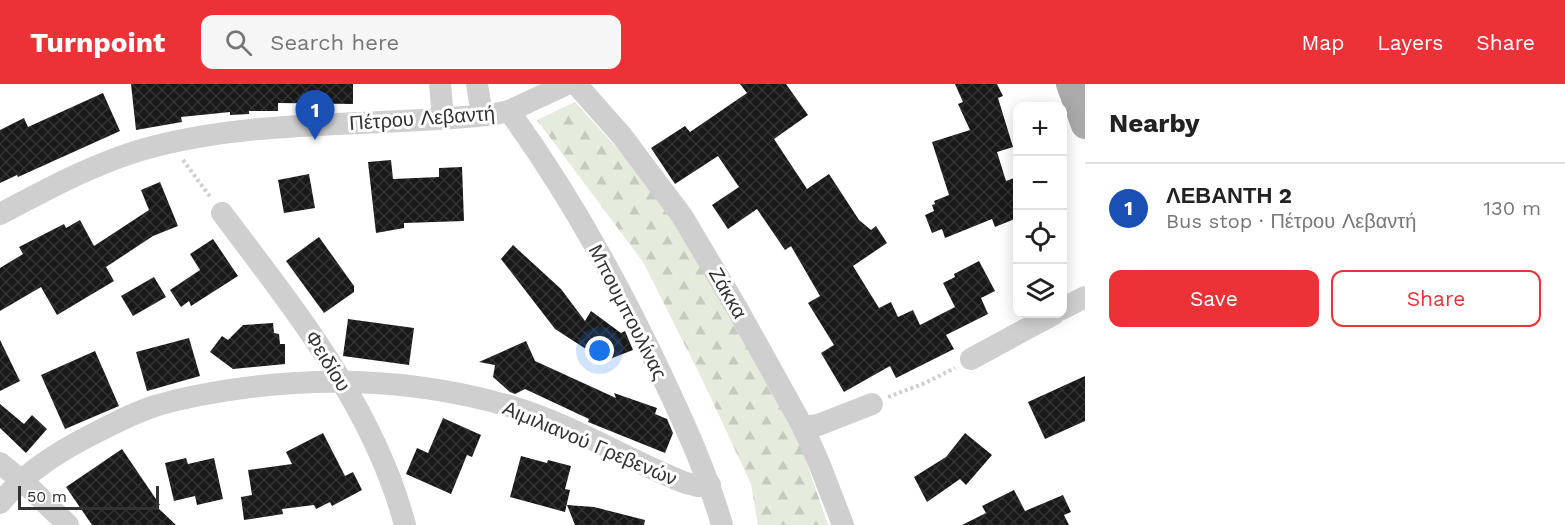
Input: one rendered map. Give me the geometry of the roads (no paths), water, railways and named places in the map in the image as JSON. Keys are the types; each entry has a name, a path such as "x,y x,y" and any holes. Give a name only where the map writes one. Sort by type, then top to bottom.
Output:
{"main road":[{"path":"1070,84 1085,125"}],"street":[{"path":"440,84 443,118"},
{"path":"477,84 482,115"},
{"name":"Πέτρου Λεβαντή","path":"0,214 90,169 127,155 170,143 255,129 443,118 509,111 567,84"},
{"name":"Ζάκκα","path":"576,84 622,136 682,216 738,310 803,427 843,525"},
{"name":"Μπουμπουλίνας","path":"509,111 538,152 604,262 650,351 689,434 710,485 722,525"},
{"name":"Φειδίου","path":"222,213 307,327 341,382 389,475 405,525"},
{"path":"1067,306 1085,297"},
{"path":"971,359 1047,318"},
{"name":"Αιμιλιανού Γρεβενών","path":"0,503 39,466 69,447 150,407 190,397 307,381 427,387 496,403 518,409 573,431 680,481 698,486 710,485"},
{"path":"803,427 818,425 872,404"},
{"path":"0,463 22,480 68,525"}],"place":[{"name":"ΛΕΒΑΝΤΗ 2","path":"315,140"}]}
